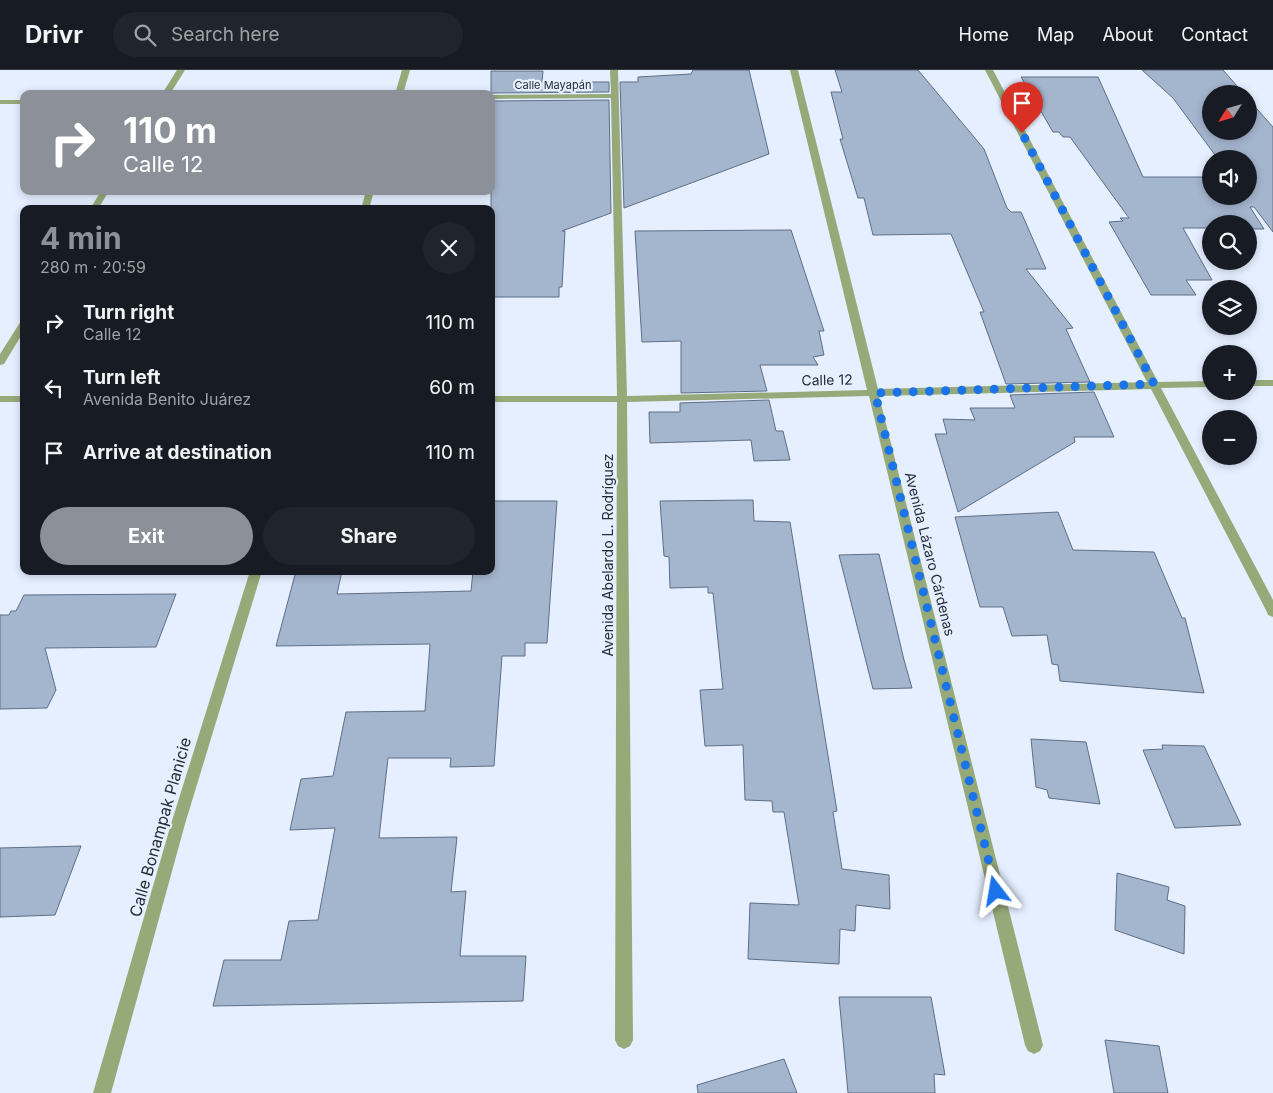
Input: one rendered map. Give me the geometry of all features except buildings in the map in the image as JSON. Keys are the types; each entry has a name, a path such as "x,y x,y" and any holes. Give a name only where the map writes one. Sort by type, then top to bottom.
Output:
{"street":[{"path":"168,90 181,70"},
{"path":"400,90 406,70"},
{"name":"Avenida Abelardo L. Rodríguez","path":"614,70 622,399 624,1040"},
{"name":"Avenida Lázaro Cárdenas","path":"794,70 1034,1045"},
{"path":"989,70 1273,612"},
{"name":"Calle Mayapán","path":"495,97 614,96"},
{"path":"0,102 20,102"},
{"path":"0,362 20,330"},
{"path":"1257,384 1273,383"},
{"name":"Calle 12","path":"495,400 622,399 1202,384"},
{"path":"0,399 20,399"},
{"name":"Calle Bonampak Planicie","path":"102,1093 178,824 255,575"}],"route":[{"path":"996,891 875,393 1154,384 1022,133"}]}
